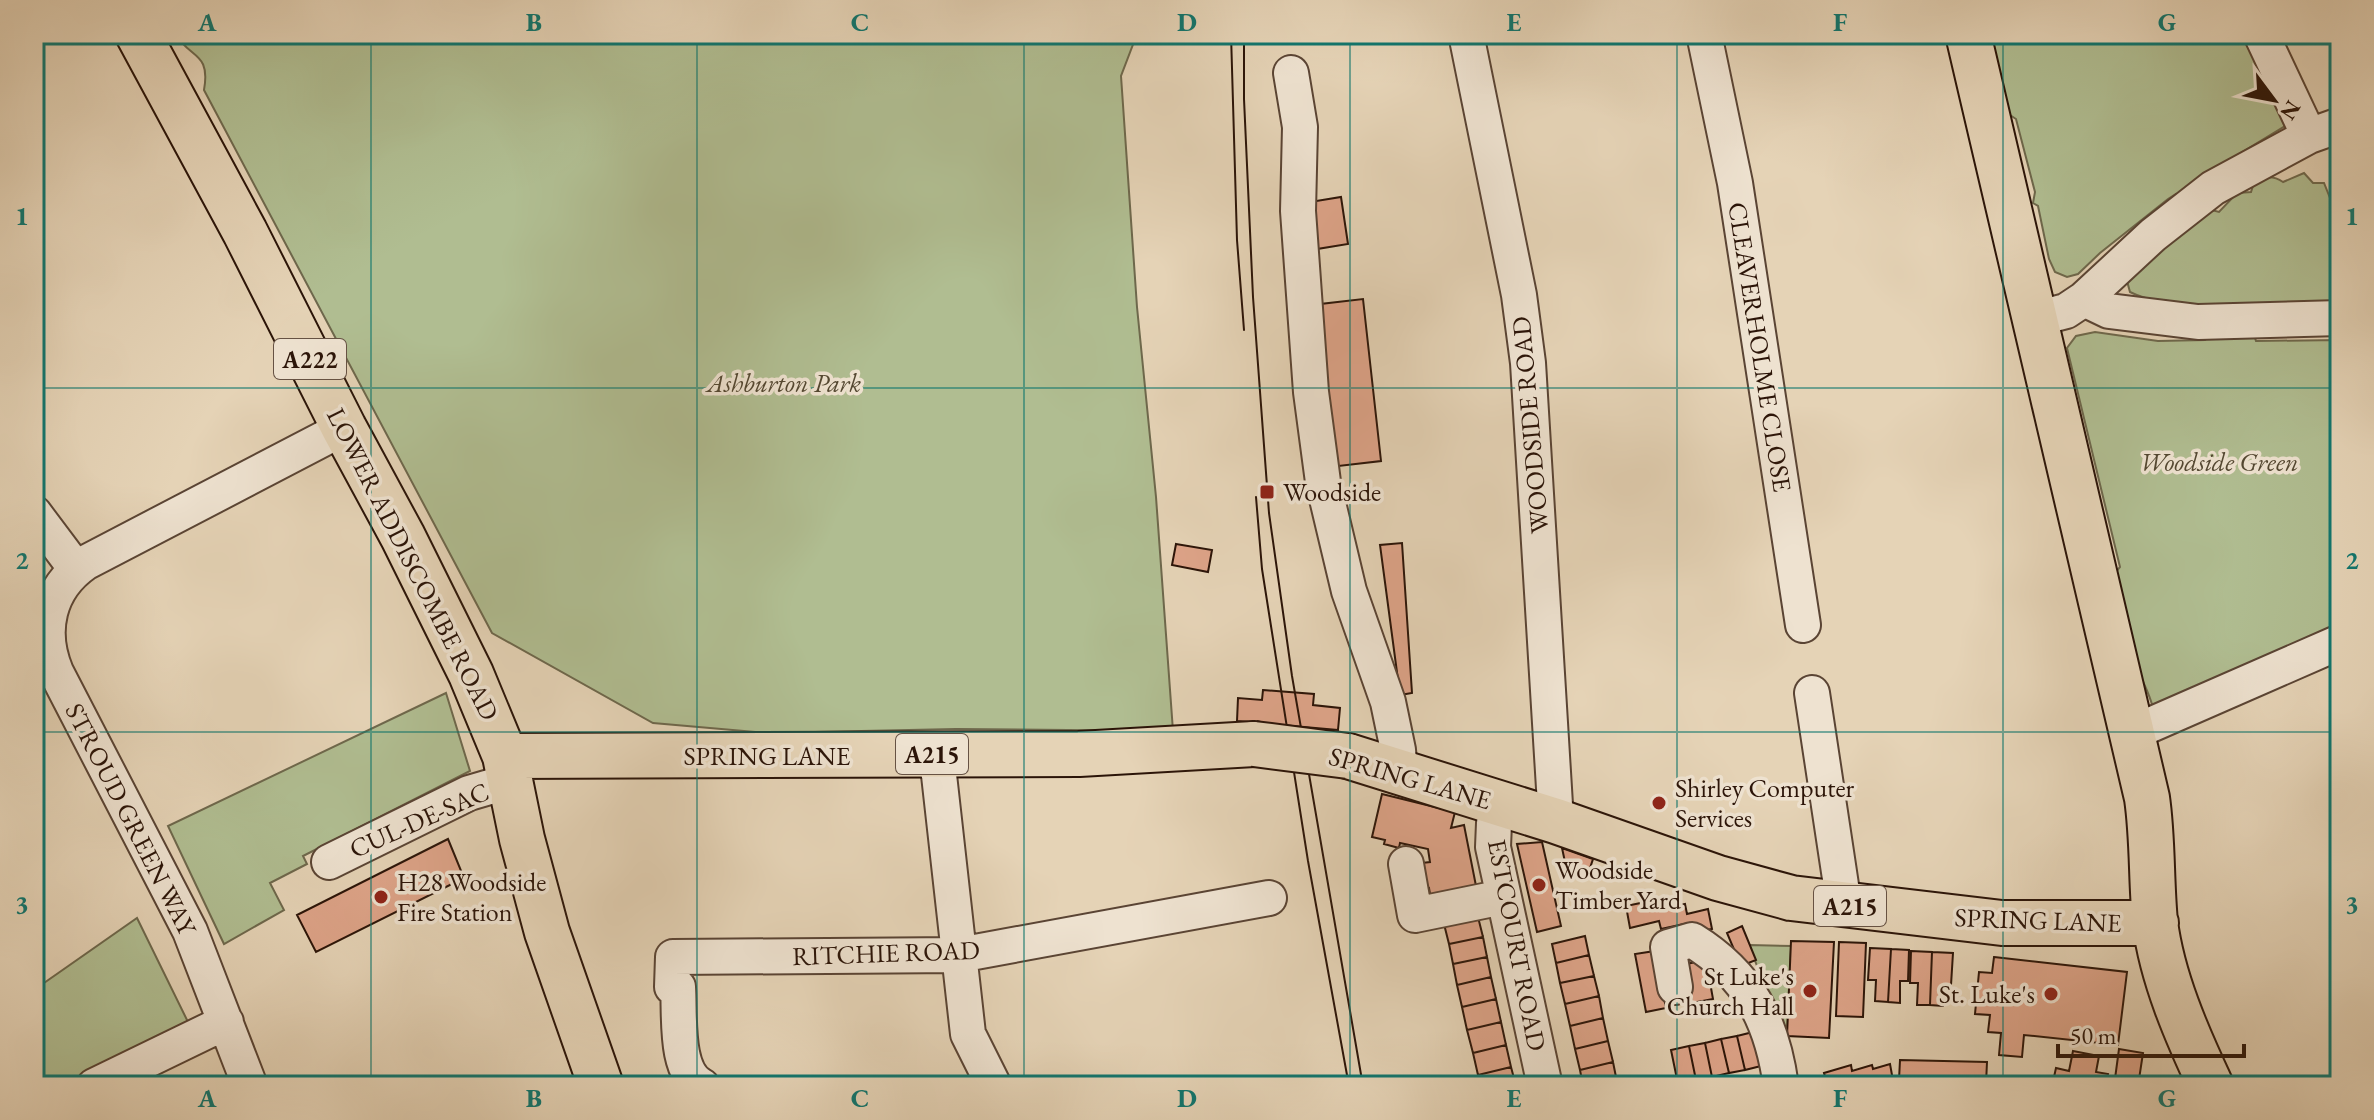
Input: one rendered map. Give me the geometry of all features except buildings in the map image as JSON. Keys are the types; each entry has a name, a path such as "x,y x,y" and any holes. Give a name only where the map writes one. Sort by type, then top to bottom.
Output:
{"main road":[{"name":"LOWER ADDISCOMBE ROAD","path":"138,34 251,243 403,537 464,660 508,769"},
{"path":"1968,34 2132,730 2151,825 2156,923 2166,972 2211,1086"},
{"name":"SPRING LANE","path":"508,769 933,754 1079,754 1254,744 1348,756 1556,821 1718,878 1791,898 2002,923 2156,923"},
{"name":"A222","path":"508,769 522,839 547,932 601,1086"}],"street":[{"name":"WOODSIDE ROAD","path":"1466,34 1513,264 1528,363 1556,821"},
{"name":"CLEAVERHOLME CLOSE","path":"1704,34 1735,183 1803,625"},
{"path":"2035,319 2066,311 2084,299 2153,235 2213,188 2325,130 2261,34"},
{"path":"1291,73 1300,127 1298,211 1310,377 1323,482 1349,591 1388,702 1400,772"},
{"path":"2084,299 2109,311 2198,322 2340,318"},
{"name":"STROUD GREEN WAY","path":"250,1086 190,931 43,670 51,604 64,581 76,569 344,428"},
{"path":"34,513 76,569"},
{"path":"2132,730 2148,726 2340,642"},
{"path":"1812,693 1844,905"},
{"path":"933,754 939,775 968,1034 994,1086"},
{"name":"CUL-DE-SAC","path":"329,862 469,793 508,769"},
{"name":"ESTCOURT ROAD","path":"1500,804 1494,823 1493,847 1545,1086"},
{"path":"1406,864 1415,915 1503,897"},
{"name":"RITCHIE ROAD","path":"702,1086 689,1078 683,1062 678,987 672,987 673,957 959,955 1269,898"},
{"path":"1675,987 1668,947 1692,940 1716,955 1759,1006 1776,1050 1781,1086"},
{"path":"94,1086 226,1022"}],"green space":[{"name":"Ashburton Park","path":"176,34 1137,34 1121,76 1173,731 956,729 767,733 653,723 492,633 204,90 202,62"},
{"path":"1991,34 2250,34 2290,114 2285,126 2216,168 2179,196 2176,194 2168,199 2078,274 2067,277 2055,272 2049,259 2038,206 2033,203 2035,192 2016,119 2007,113"},
{"path":"2304,173 2313,183 2324,183 2340,223 2340,306 2202,307 2150,299 2130,292 2127,281 2204,208 2219,212 2237,193 2251,192 2259,180 2268,177 2283,182"},
{"name":"Woodside Green","path":"2237,331 2256,341 2340,340 2340,630 2153,708 2126,630 2123,597 2117,591 2115,573 2120,567 2067,348 2076,336 2095,332 2158,341 2205,340 2207,336"},
{"path":"446,693 470,771 303,856 307,864 270,883 284,910 224,944 168,826"},
{"path":"137,918 188,1022 65,1086 34,1086 34,990"},
{"path":"1749,945 1791,946 1787,1036 1784,1036"}],"tram line":[{"path":"1231,34 1237,240 1244,330"},
{"path":"1244,34 1253,297 1269,513 1292,676 1363,1086"},
{"path":"1256,497 1262,569 1308,861 1349,1086"}],"place":[{"name":"Woodside","path":"1267,492"},
{"name":"Shirley Computer Services","path":"1659,803"},
{"name":"Woodside Timber Yard","path":"1539,885"},
{"name":"H28 Woodside Fire Station","path":"381,897"},
{"name":"St Luke's Church Hall","path":"1810,991"},
{"name":"St. Luke's","path":"2051,994"}]}
